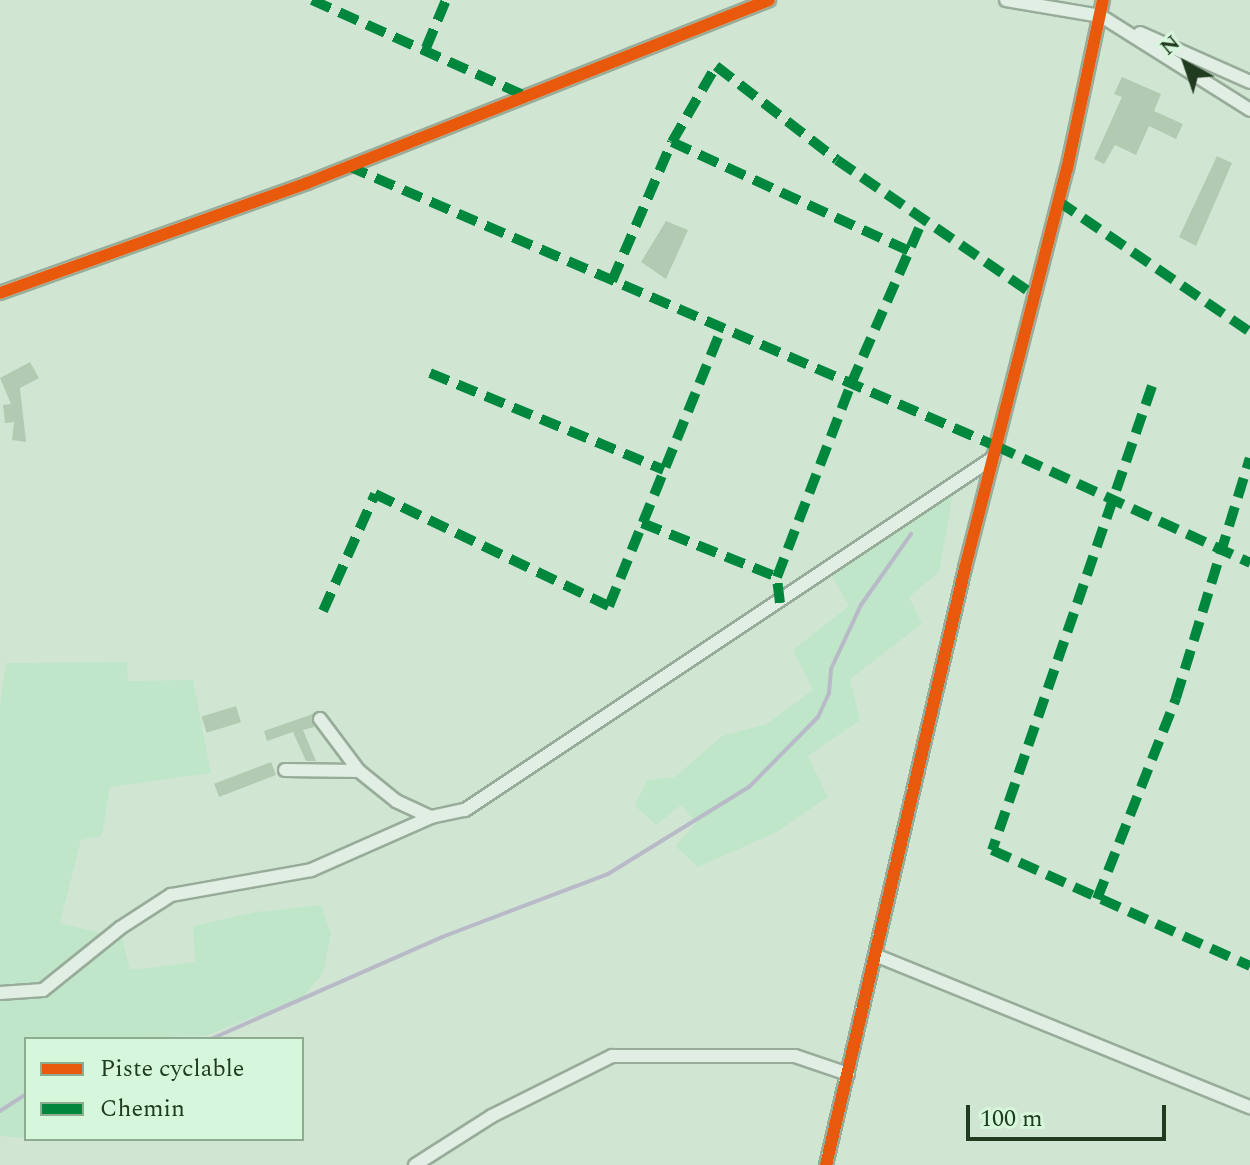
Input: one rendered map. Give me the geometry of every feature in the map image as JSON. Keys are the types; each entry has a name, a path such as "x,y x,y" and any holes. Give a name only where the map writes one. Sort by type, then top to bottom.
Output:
{"street":[{"path":"0,293 307,183 769,0"},
{"path":"1006,0 1101,16 1250,82"},
{"path":"826,1165 1103,0"},
{"path":"1101,16 1250,110"},
{"path":"0,993 43,990 120,928 171,895 311,870 431,817 465,810 993,458"},
{"path":"320,719 359,771 396,801 431,817"},
{"path":"285,770 359,771"},
{"path":"875,955 1250,1107"},
{"path":"415,1165 492,1116 612,1056 795,1056 848,1074"}],"green space":[{"path":"953,493 939,572 909,597 922,624 850,679 860,720 808,756 828,797 775,833 698,867 675,846 696,823 681,805 656,825 635,806 647,780 675,777 722,736 767,724 813,690 793,650 849,606 831,575"},
{"path":"127,662 128,681 193,680 211,773 110,787 102,836 81,840 60,923 122,938 130,970 195,962 193,926 256,912 321,905 331,934 323,973 301,999 205,1036 24,1037 24,1138 0,1136 0,705 6,663"}],"building":[{"path":"1122,77 1161,94 1154,111 1183,124 1176,139 1149,126 1136,155 1115,145 1104,164 1094,159 1122,97 1114,94"},
{"path":"1217,156 1232,163 1196,246 1179,237"},
{"path":"666,221 688,230 666,279 641,262"},
{"path":"30,362 39,378 20,388 26,442 12,440 14,422 5,423 3,405 11,404 0,378"},
{"path":"236,706 241,722 207,733 202,717"},
{"path":"313,714 314,727 303,730 316,761 306,761 293,732 267,741 264,731"},
{"path":"271,762 276,775 219,797 214,784"}],"waterway":[{"path":"216,1037 442,937 608,874 749,787 818,717 829,693 831,669 861,605 911,534"},
{"path":"0,1111 24,1095"}],"marked path":[{"path":"312,0 523,95"},
{"path":"426,48 446,0"},
{"path":"612,281 672,142 716,66 837,160 1031,293"},
{"path":"672,142 909,251"},
{"path":"348,166 996,446 1250,563"},
{"path":"1058,201 1250,332"},
{"path":"780,603 777,577 851,384 923,219"},
{"path":"323,611 375,494 609,606 722,328"},
{"path":"430,373 664,470"},
{"path":"1152,386 992,850 1250,966"},
{"path":"1097,899 1176,698 1250,458"},
{"path":"642,523 777,577"}],"cycle path":[{"path":"0,293 307,183 769,0"},
{"path":"826,1165 965,568 1067,169 1103,0"}]}
